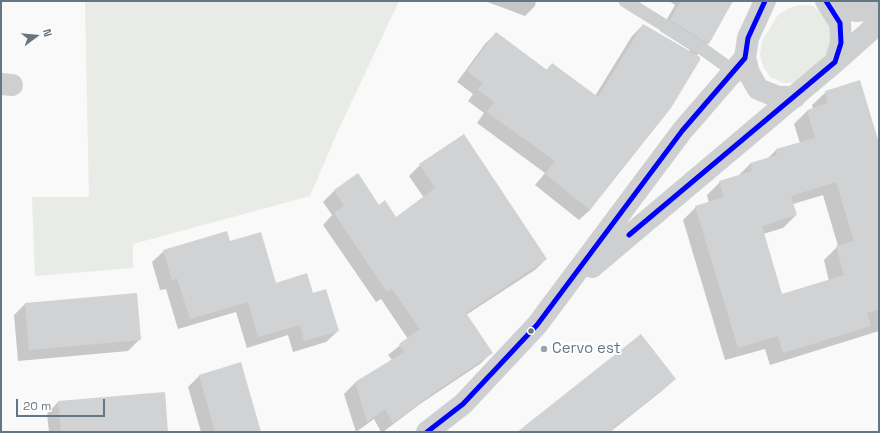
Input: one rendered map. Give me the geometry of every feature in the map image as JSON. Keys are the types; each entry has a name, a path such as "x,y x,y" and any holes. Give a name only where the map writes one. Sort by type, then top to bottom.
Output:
{"street":[{"path":"427,432 463,404 514,351 562,292 682,131 739,64 748,38 762,9 777,1"},
{"path":"828,4 856,11 879,9"},
{"path":"828,4 840,23 841,43 835,62"},
{"path":"562,292 795,97 879,23"},
{"path":"739,64 749,73 758,89 778,97 795,97"}],"lane":[{"path":"625,1 739,64"}],"shaded area":[{"path":"85,1 399,1 337,133 310,196 133,244 133,268 35,276 32,197 89,197"},
{"path":"800,5 813,6 822,14 829,26 830,42 826,55 793,83 784,83 770,77 763,66 760,55 762,41 778,15 789,8"}],"building":[{"path":"681,1 733,1 709,44 670,20"},
{"path":"643,24 700,57 700,60 671,108 590,210 545,174 555,161 487,112 494,102 477,89 483,83 467,71 496,32 547,70 552,63 598,97"},
{"path":"860,80 879,143 879,309 867,313 871,326 783,353 778,336 738,348 695,206 724,197 719,181 752,171 750,163 777,155 776,149 815,138 807,110 828,103 825,91","holes":["836,182 854,241 836,246 844,275 782,294 762,226 797,215 791,196"]},
{"path":"464,134 547,259 466,313 493,353 432,394 393,423 385,409 367,422 355,382 404,352 399,344 420,329 392,289 387,292 334,213 344,206 334,190 358,173 379,205 385,200 396,217 435,188 419,164"},
{"path":"227,231 230,241 261,232 276,283 307,273 313,293 326,289 339,331 304,341 300,325 258,337 248,302 190,319 177,278 172,280 163,250"},
{"path":"137,293 141,340 29,350 25,303"},
{"path":"641,334 676,379 608,432 517,432"},
{"path":"241,362 261,432 215,432 199,375"},
{"path":"165,392 168,432 61,432 58,401"}],"transit line":[{"path":"427,432 463,404 537,325 682,131 745,58 748,38 765,1"},
{"path":"629,235 835,62 841,43 840,23 826,1"}],"place":[{"name":"Cervo est","path":"544,349"}]}
